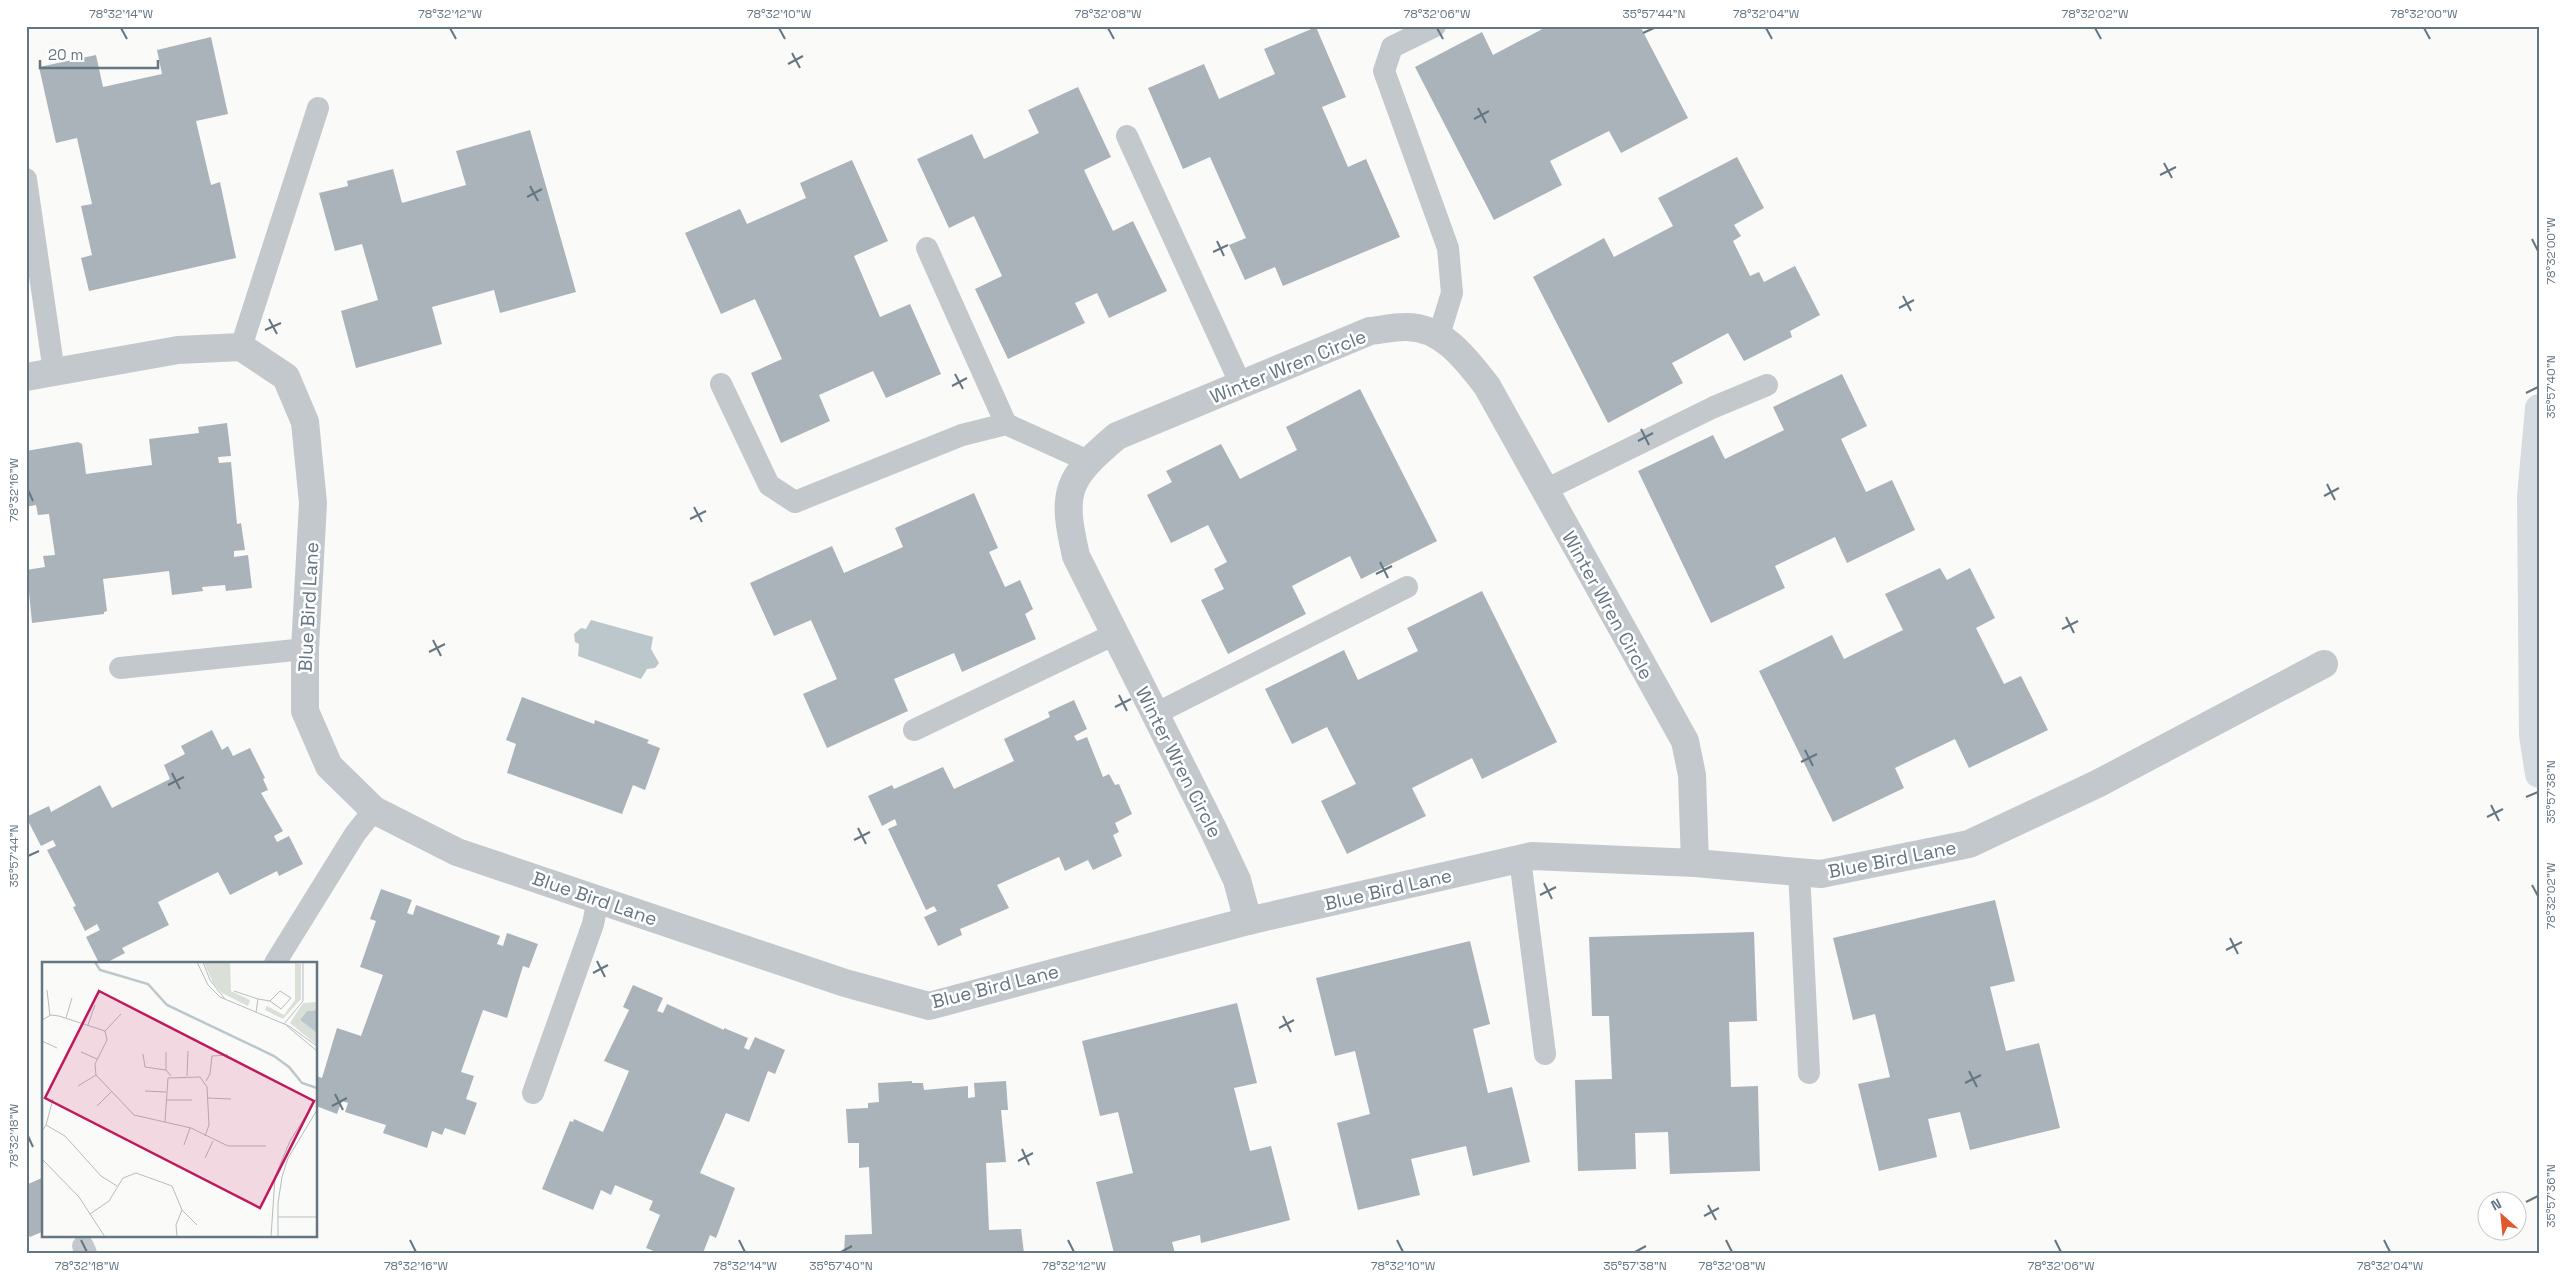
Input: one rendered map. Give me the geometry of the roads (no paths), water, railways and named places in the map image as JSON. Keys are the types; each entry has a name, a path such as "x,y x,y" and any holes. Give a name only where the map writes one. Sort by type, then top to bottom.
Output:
{"main road":[{"path":"2539,408 2531,497 2534,735 2539,774"}],"street":[{"name":"Winter Wren Circle","path":"1248,921 1237,880 1076,556 1068,519 1070,488 1088,460 1117,436 1370,331 1406,327 1439,335 1465,358 1487,386 1684,741 1692,775 1695,863"},
{"path":"26,377 178,350 241,347"},
{"name":"Blue Bird Lane","path":"241,347 286,377 305,422 313,503 305,649 305,711 329,766 374,810 457,852 845,983 928,1006 1248,921 1532,856 1695,863 1821,874 1970,844 2097,784 2324,664"}],"lane":[{"path":"1435,26 1392,47 1384,71 1448,248 1452,293 1439,335"},
{"path":"241,347 318,108"},
{"path":"1127,136 1241,385"},
{"path":"26,180 54,372"},
{"path":"927,248 1006,424"},
{"path":"721,384 769,485 796,502 962,435 1006,424 1088,460"},
{"path":"1545,490 1714,407 1767,385"},
{"path":"1155,714 1407,586"},
{"path":"914,730 1115,634"},
{"path":"120,668 305,649"},
{"path":"276,962 355,834 374,810"},
{"path":"1520,859 1545,1054"},
{"path":"1799,871 1809,1073"},
{"path":"533,1094 593,924 598,899"}]}
